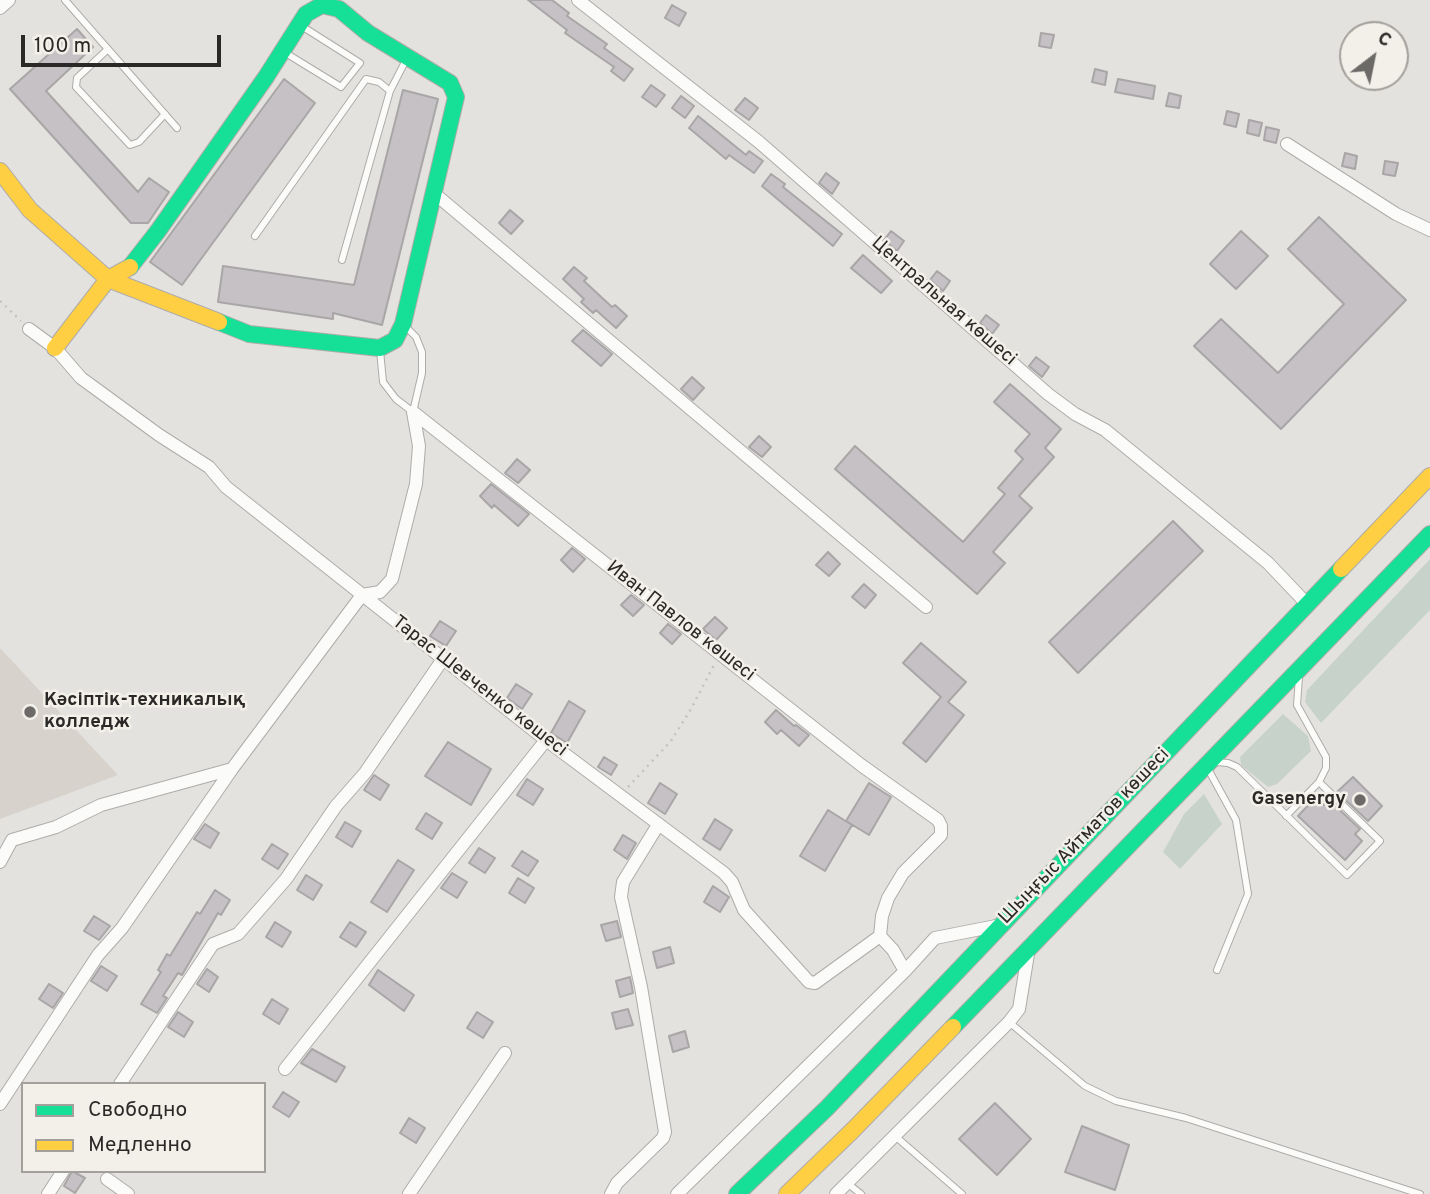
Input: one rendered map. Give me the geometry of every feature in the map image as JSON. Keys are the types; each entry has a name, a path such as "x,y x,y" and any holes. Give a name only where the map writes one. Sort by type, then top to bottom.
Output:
{"main road":[{"path":"0,171 30,209 108,279 249,334 380,348 395,340 403,324 456,97 450,83 368,33 339,9 322,5 306,14 158,230 130,267 108,279 55,348"},
{"name":"Шыңғыс Айтматов көшесі","path":"737,1194 827,1108 1430,476"},
{"name":"Шыңғыс Айтматов көшесі","path":"787,1194 853,1130 1430,534"}],"street":[{"path":"0,8 9,0"},
{"name":"Центральная көшесі","path":"578,0 759,142 1048,394 1075,414 1105,430 1268,563 1307,604"},
{"path":"1287,144 1396,214 1430,230"},
{"path":"435,194 926,607"},
{"name":"Тарас Шевченко көшесі","path":"29,328 55,348 81,378 159,435 209,467 226,487 443,659 724,873 732,882 744,910 809,982 815,983 880,936"},
{"path":"0,1104 98,955 122,928 232,769 362,595 380,592 392,579 416,484 419,446 413,412"},
{"name":"Иван Павлов көшесі","path":"413,412 861,765 938,820 941,835 903,873 888,898 882,916 880,936"},
{"path":"121,1082 212,944 239,934 286,879 336,806 365,773 443,659"},
{"path":"285,1069 546,740"},
{"path":"0,862 12,840 56,827 101,806 232,769"},
{"path":"611,1194 617,1183 663,1138 664,1132 641,987 621,897 623,882 658,825"},
{"path":"677,1194 905,971 934,938 1001,925"},
{"path":"880,936 893,950 905,971"},
{"path":"836,1194 1009,1021 1018,1009 1030,948"},
{"path":"409,1194 505,1052"},
{"path":"48,1194 62,1173"},
{"path":"107,1179 128,1194"}],"lane":[{"path":"65,0 177,128"},
{"path":"283,51 341,87 360,63 300,24"},
{"path":"108,50 77,78 76,87 130,145 139,142 165,114"},
{"path":"342,260 390,91 408,56"},
{"path":"255,236 366,79 379,82 390,91"},
{"path":"380,348 383,382 396,399 413,412 422,373 422,352 416,337 403,324"},
{"path":"1286,816 1319,782 1325,768 1326,757 1297,705 1300,668"},
{"path":"1217,970 1248,894 1236,820 1206,765 1220,761 1237,767 1347,875 1380,841 1319,782"},
{"path":"1009,1021 1085,1086 1116,1101 1186,1118 1420,1194"},
{"path":"895,1136 962,1194"},
{"path":"846,1183 861,1194"}],"path":[{"path":"0,301 29,328"},
{"path":"620,796 671,741 711,672 718,652"}],"shaded area":[{"path":"1430,559 1430,610 1321,723 1305,702 1307,690"},
{"name":"Кәсіптік-техникалық колледж","path":"0,648 118,775 0,819"},
{"path":"1283,714 1308,736 1311,751 1277,784 1268,787 1241,765 1240,757"},
{"path":"1204,794 1222,824 1180,869 1163,852 1184,814"}],"building":[{"path":"528,0 552,0 569,13 567,16 607,44 604,48 633,69 624,81 611,71 614,67 565,33 567,30"},
{"path":"672,5 686,13 679,26 665,18"},
{"path":"77,29 93,47 46,91 138,192 149,178 169,192 148,223 131,223 10,89"},
{"path":"1041,33 1054,35 1051,48 1039,46"},
{"path":"1095,69 1107,72 1105,85 1092,82"},
{"path":"284,79 315,103 182,285 150,262"},
{"path":"1118,79 1155,86 1153,99 1115,92"},
{"path":"651,85 665,95 656,107 642,97"},
{"path":"403,90 438,99 382,325 333,313 333,319 218,302 223,266 354,285"},
{"path":"1169,93 1181,96 1179,108 1166,106"},
{"path":"681,96 694,106 685,118 672,108"},
{"path":"745,98 758,108 749,120 735,110"},
{"path":"1227,111 1239,114 1236,127 1224,124"},
{"path":"698,116 746,155 749,151 763,161 754,173 729,155 726,159 689,128"},
{"path":"1249,120 1262,123 1259,136 1247,133"},
{"path":"1266,127 1279,130 1276,143 1264,140"},
{"path":"1345,153 1357,156 1355,169 1342,166"},
{"path":"1385,161 1398,163 1395,176 1383,174"},
{"path":"826,173 839,183 832,194 819,183"},
{"path":"771,174 785,184 783,187 842,234 833,246 762,186"},
{"path":"510,210 523,221 511,234 499,223"},
{"path":"1319,217 1406,300 1281,429 1194,346 1221,319 1278,373 1344,304 1288,249"},
{"path":"891,231 904,241 897,251 884,240"},
{"path":"1241,231 1268,256 1236,289 1210,264"},
{"path":"863,255 892,281 881,293 851,268"},
{"path":"574,267 587,278 584,281 612,307 615,305 627,316 616,328 596,310 593,313 581,302 584,299 563,279"},
{"path":"937,271 950,281 943,291 930,280"},
{"path":"986,315 999,325 992,334 980,323"},
{"path":"583,330 612,354 601,366 572,341"},
{"path":"1036,357 1049,367 1042,377 1029,366"},
{"path":"692,377 704,388 693,400 681,389"},
{"path":"1010,384 1061,429 1045,448 1054,457 1019,496 1032,508 993,552 1005,563 977,594 835,469 855,446 963,542 1005,494 998,488 1023,459 1015,451 1030,434 994,402"},
{"path":"759,436 771,447 762,457 749,447"},
{"path":"517,459 530,470 518,483 505,473"},
{"path":"491,484 529,514 518,526 480,496"},
{"path":"1173,521 1203,551 1078,673 1049,642"},
{"path":"572,548 585,559 573,572 561,560"},
{"path":"828,552 840,564 829,576 816,565"},
{"path":"864,584 876,595 865,608 852,597"},
{"path":"631,595 644,605 633,616 621,605"},
{"path":"715,617 727,628 716,640 703,629"},
{"path":"440,621 456,631 446,646 430,636"},
{"path":"668,624 681,634 672,644 660,633"},
{"path":"921,643 966,682 948,702 964,715 926,762 903,743 941,697 903,663"},
{"path":"516,684 532,694 522,709 507,698"},
{"path":"569,701 585,711 567,743 551,733"},
{"path":"776,710 809,735 799,746 781,730 777,734 765,722"},
{"path":"448,742 491,769 471,805 425,776"},
{"path":"604,757 617,765 611,775 598,767"},
{"path":"374,775 389,785 380,800 364,790"},
{"name":"Gasenergy","path":"1353,777 1382,806 1368,821 1337,792"},
{"path":"527,779 543,789 533,805 517,795"},
{"path":"660,783 677,794 665,814 648,803"},
{"path":"869,783 891,797 869,835 846,821"},
{"path":"1316,797 1324,805 1329,800 1360,829 1355,834 1362,841 1345,860 1298,816"},
{"path":"828,810 852,825 825,871 800,856"},
{"path":"426,813 442,823 432,839 416,829"},
{"path":"715,819 732,830 720,850 703,839"},
{"path":"345,822 361,831 352,847 336,837"},
{"path":"205,824 219,833 210,848 194,839"},
{"path":"623,835 636,843 627,859 614,850"},
{"path":"272,844 288,854 278,869 262,859"},
{"path":"479,848 495,858 485,873 469,863"},
{"path":"522,851 538,861 528,876 512,866"},
{"path":"398,860 414,870 387,912 371,902"},
{"path":"452,873 467,882 457,898 441,888"},
{"path":"306,875 322,885 313,900 297,890"},
{"path":"518,878 534,888 525,903 509,893"},
{"path":"713,886 729,897 720,912 704,902"},
{"path":"215,890 230,900 221,915 218,913 182,975 178,973 163,996 167,998 157,1013 141,1004 161,972 158,970 167,954 170,956 197,912 200,914"},
{"path":"94,916 110,926 99,940 84,931"},
{"path":"617,921 621,937 606,941 601,925"},
{"path":"275,922 291,932 282,947 266,937"},
{"path":"350,922 366,932 356,947 340,937"},
{"path":"670,947 674,963 657,968 653,952"},
{"path":"101,966 117,976 107,991 91,981"},
{"path":"207,969 218,977 209,992 197,984"},
{"path":"378,970 414,995 404,1011 369,985"},
{"path":"630,977 633,993 620,997 616,981"},
{"path":"49,984 63,993 53,1008 39,999"},
{"path":"272,999 288,1009 279,1024 263,1014"},
{"path":"628,1009 633,1025 616,1029 612,1013"},
{"path":"178,1012 193,1022 184,1037 168,1027"},
{"path":"477,1012 493,1022 483,1038 467,1028"},
{"path":"685,1031 689,1047 673,1052 669,1036"},
{"path":"312,1049 345,1067 336,1082 301,1063"},
{"path":"283,1092 299,1102 289,1117 273,1107"},
{"path":"995,1103 1031,1139 997,1175 959,1139"},
{"path":"409,1118 425,1128 416,1143 400,1133"},
{"path":"1082,1126 1129,1145 1115,1190 1065,1172"},
{"path":"71,1173 85,1178 75,1193 64,1186"}],"traffic: fast":[{"path":"130,267 266,77 306,14 322,5 339,9 368,33 450,83 456,97 403,324 395,340 380,348 249,334 219,322"},
{"path":"953,1027 1430,534"},
{"path":"737,1194 827,1108 1341,569"}],"traffic: slow":[{"path":"0,171 30,210 108,279 219,322"},
{"path":"55,348 108,279 130,267"},
{"path":"1341,569 1430,476"},
{"path":"787,1194 953,1027"}],"place":[{"name":"Кәсіптік-техникалық колледж","path":"30,712"},
{"name":"Gasenergy","path":"1360,800"}]}
